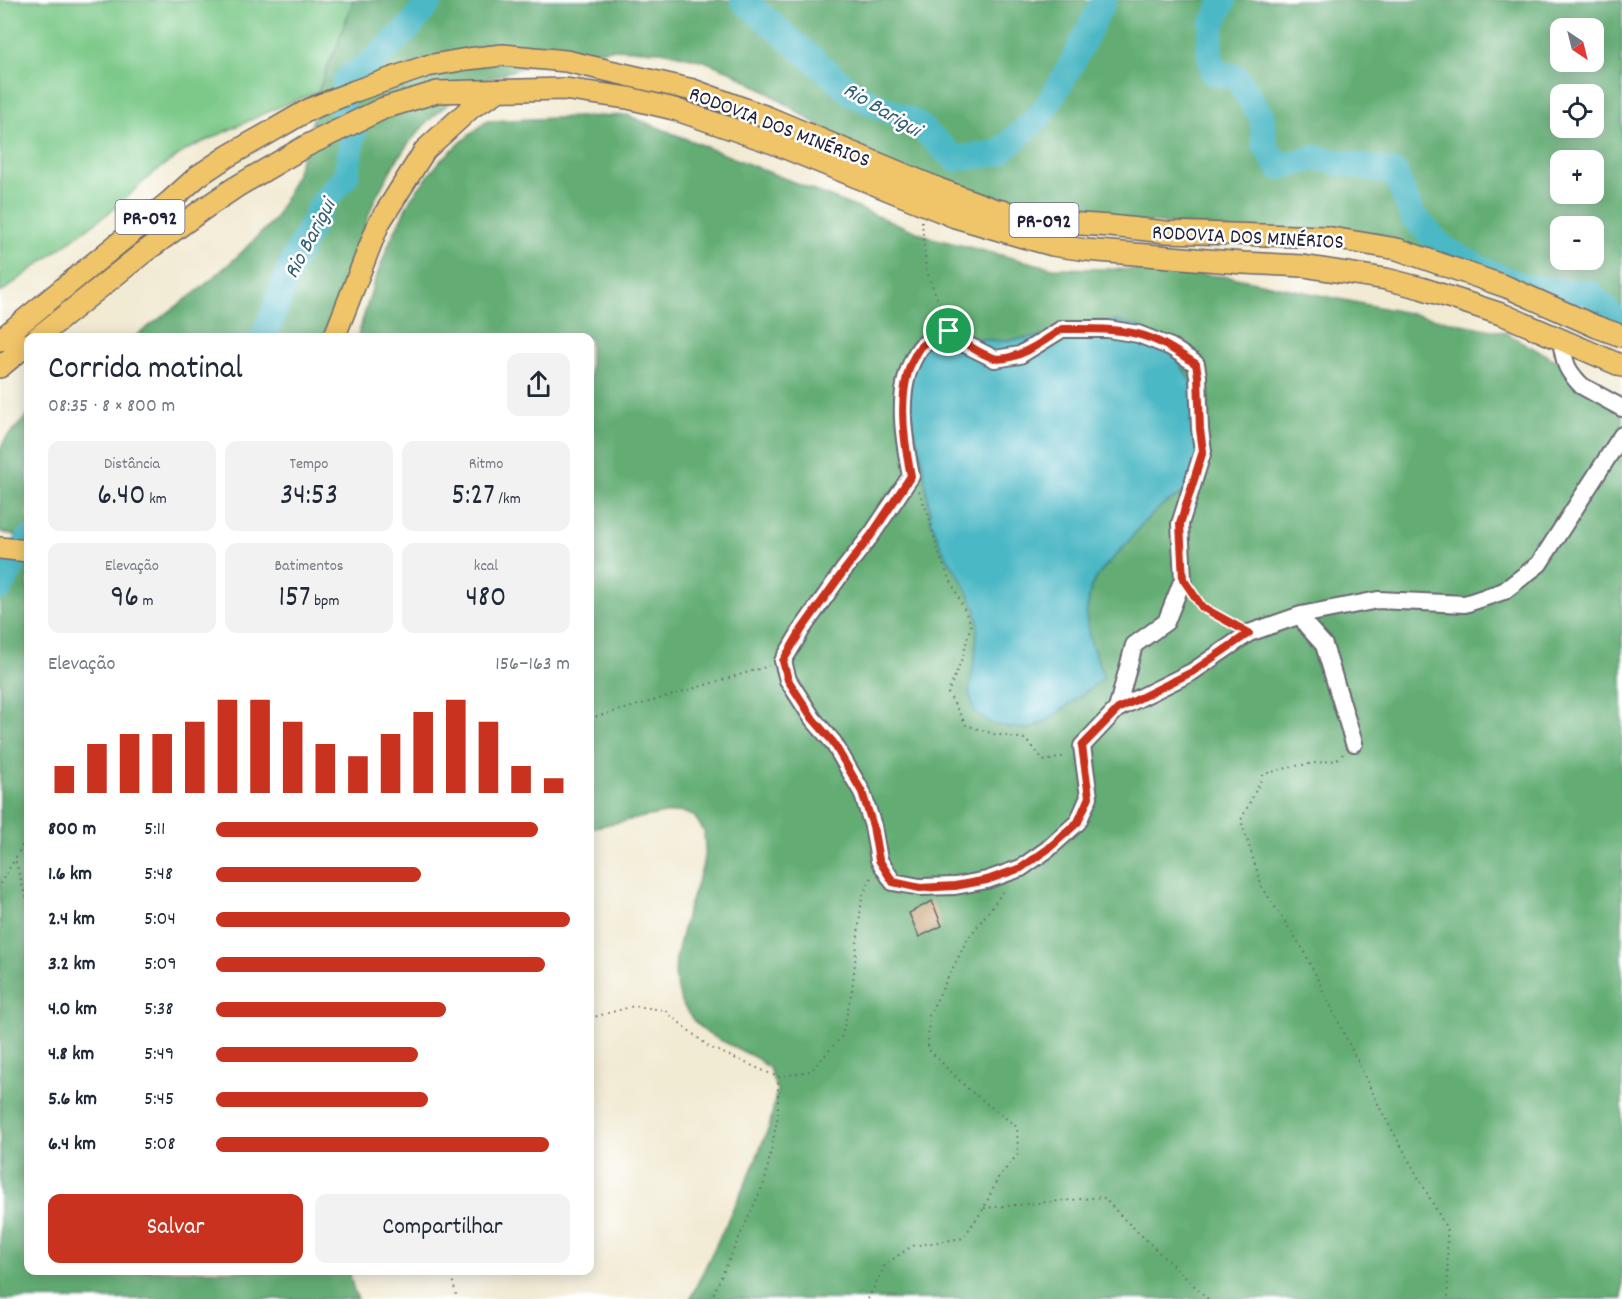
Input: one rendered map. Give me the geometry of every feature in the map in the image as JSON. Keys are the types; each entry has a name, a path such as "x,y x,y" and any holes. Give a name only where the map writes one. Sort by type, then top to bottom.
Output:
{"main road":[{"name":"RODOVIA DOS MINÉRIOS","path":"0,340 198,176 228,156 310,110 389,78 427,66 494,56 566,61 693,90 767,117 939,189 993,209 1053,222 1166,232 1326,237 1397,249 1507,287 1622,336"},
{"name":"RODOVIA DOS MINÉRIOS","path":"43,333 143,253 236,187 306,146 384,108 437,92 564,89 628,98 674,109 773,143 920,204 1052,245 1086,250 1303,266 1386,279 1504,315 1622,366"},
{"path":"336,333 379,223 425,150 472,106 501,90"},
{"path":"0,367 24,347"},
{"path":"0,548 24,551"}],"street":[{"path":"1118,709 1134,645 1166,622 1183,579 1180,524 1203,451 1196,364 1171,347 1138,334 1108,329 1062,329 1020,355 995,359 967,345 949,331 921,346 906,376 903,425 911,476 872,534 802,629 783,661 788,680 813,719 833,742 862,792 873,826 879,860 893,882 920,888 955,886 987,880 1021,868 1048,849 1078,822 1089,797 1082,746 1118,709 1192,672 1249,633 1301,615 1377,600 1465,604 1504,591 1539,564 1622,435"},
{"path":"1561,341 1566,367 1577,381 1622,408"},
{"path":"1301,615 1324,645 1354,743"}],"path":[{"path":"920,204 926,269 949,331"},
{"path":"911,476 921,494 939,556 971,624 963,656 948,693 966,725 994,734 1025,739 1045,760 1066,756 1082,746"},
{"path":"1183,579 1202,607 1249,633"},
{"path":"594,717 783,661"},
{"path":"1354,743 1337,760 1295,766 1264,774 1241,820 1262,887 1304,951 1381,1110 1447,1229 1448,1299"},
{"path":"0,884 24,842"},
{"path":"15,859 24,891"},
{"path":"594,1017 634,1006 664,1010 709,1047 778,1077 811,1071 842,1036 852,990 862,897 879,860"},
{"path":"868,1299 885,1265 912,1246 963,1238 984,1208 998,1178 1018,1154 1017,1127 968,1089 928,1048 929,1015 967,940 1021,868"},
{"path":"711,1299 765,1181 778,1115 778,1077"},
{"path":"984,1208 1103,1197 1208,1299"},
{"path":"451,1275 457,1299"}],"green space":[{"path":"0,0 366,0 330,60 318,92 274,109 186,150 152,174 115,208 0,293"},
{"path":"353,0 1622,0 1622,313 1415,251 1093,217 952,194 848,145 732,72 704,61 662,51 611,49 543,61 490,78 469,89 427,122 394,164 374,201 324,333 140,333 200,289 275,219 296,175 317,106 318,92"},
{"path":"627,115 932,238 1053,268 1147,270 1231,277 1506,333 1622,397 1622,1299 690,1299 749,1176 770,1124 777,1090 769,1068 756,1058 708,1034 693,1020 681,1002 675,976 676,958 705,851 704,831 694,816 681,812 659,814 594,827 594,333 359,333 390,241 411,198 441,160 487,121","holes":["1043,336 1204,481 1164,504 1143,523 1091,586 1086,616 1090,640 1104,678 1047,721 1029,729 1010,728 976,650 978,622 975,607 963,582 922,460 909,412 953,337 1001,341"]},
{"path":"24,419 24,537 0,532 0,449 6,438"},
{"path":"0,563 24,564 24,1275 350,1275 358,1299 0,1299"}],"water":[{"path":"1116,321 1138,326 1175,355 1192,384 1205,443 1204,481 1164,504 1143,523 1091,586 1086,616 1090,640 1104,678 1047,721 1029,729 1010,728 990,723 974,711 969,692 978,622 975,607 963,582 943,551 931,521 922,460 909,412 910,368 924,346 953,337 1001,341 1043,336 1088,323"}],"building":[{"path":"932,901 942,926 919,937 909,913"}],"waterway":[{"name":"Rio Barigui","path":"264,333 290,268 324,201 346,176 354,130 342,111 345,81 374,60 408,29 431,0"},
{"name":"Rio Barigui","path":"743,0 855,95 917,124 955,159 999,153 1042,114 1071,65 1104,0"},
{"name":"Rio Barigui","path":"1224,0 1213,23 1209,46 1213,73 1236,77 1262,117 1265,146 1279,167 1316,158 1395,173 1412,215 1443,248 1483,270 1527,288 1590,293 1622,326"},
{"name":"Rio Barigui","path":"0,588 24,547"}],"route":[{"path":"1062,329 1108,329 1138,334 1171,347 1196,364 1203,451 1180,524 1183,579 1202,607 1249,633 1192,672 1118,709 1082,746 1089,797 1078,822 1048,849 1021,868 987,880 955,886 920,888 893,882 879,860 873,826 862,792 833,742 813,719 788,680 783,661 802,629 872,534 911,476 903,425 906,376 921,346 949,331 967,345 995,359 1020,355 1062,329"}]}
